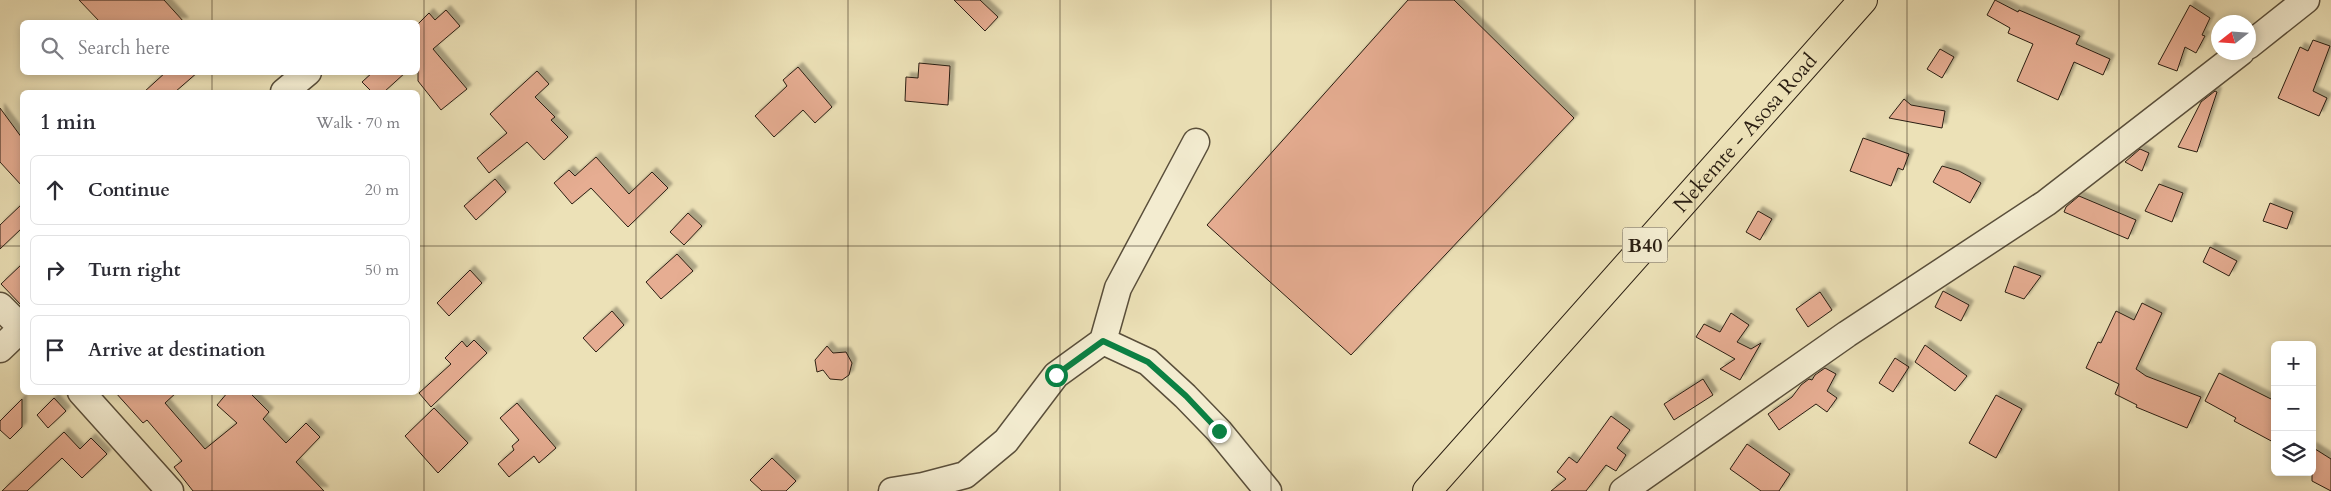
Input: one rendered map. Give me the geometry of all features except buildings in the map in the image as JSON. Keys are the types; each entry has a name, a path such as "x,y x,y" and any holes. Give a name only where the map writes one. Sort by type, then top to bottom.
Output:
{"highway":[{"name":"Nekemte - Asosa Road","path":"1427,491 1863,0"}],"street":[{"path":"2256,39 2302,0"},
{"path":"1623,491 1847,334 2046,203 2231,60"},
{"path":"286,90 304,75"},
{"path":"892,491 923,486 965,474 1006,441 1056,375 1103,341 1118,288 1196,142"},
{"path":"0,306 20,326"},
{"path":"0,349 20,330"},
{"path":"1103,341 1148,362 1155,368 1219,431 1268,491"},
{"path":"84,395 170,491"}],"route":[{"path":"1056,375 1103,341 1148,362 1186,396 1219,431"}]}
